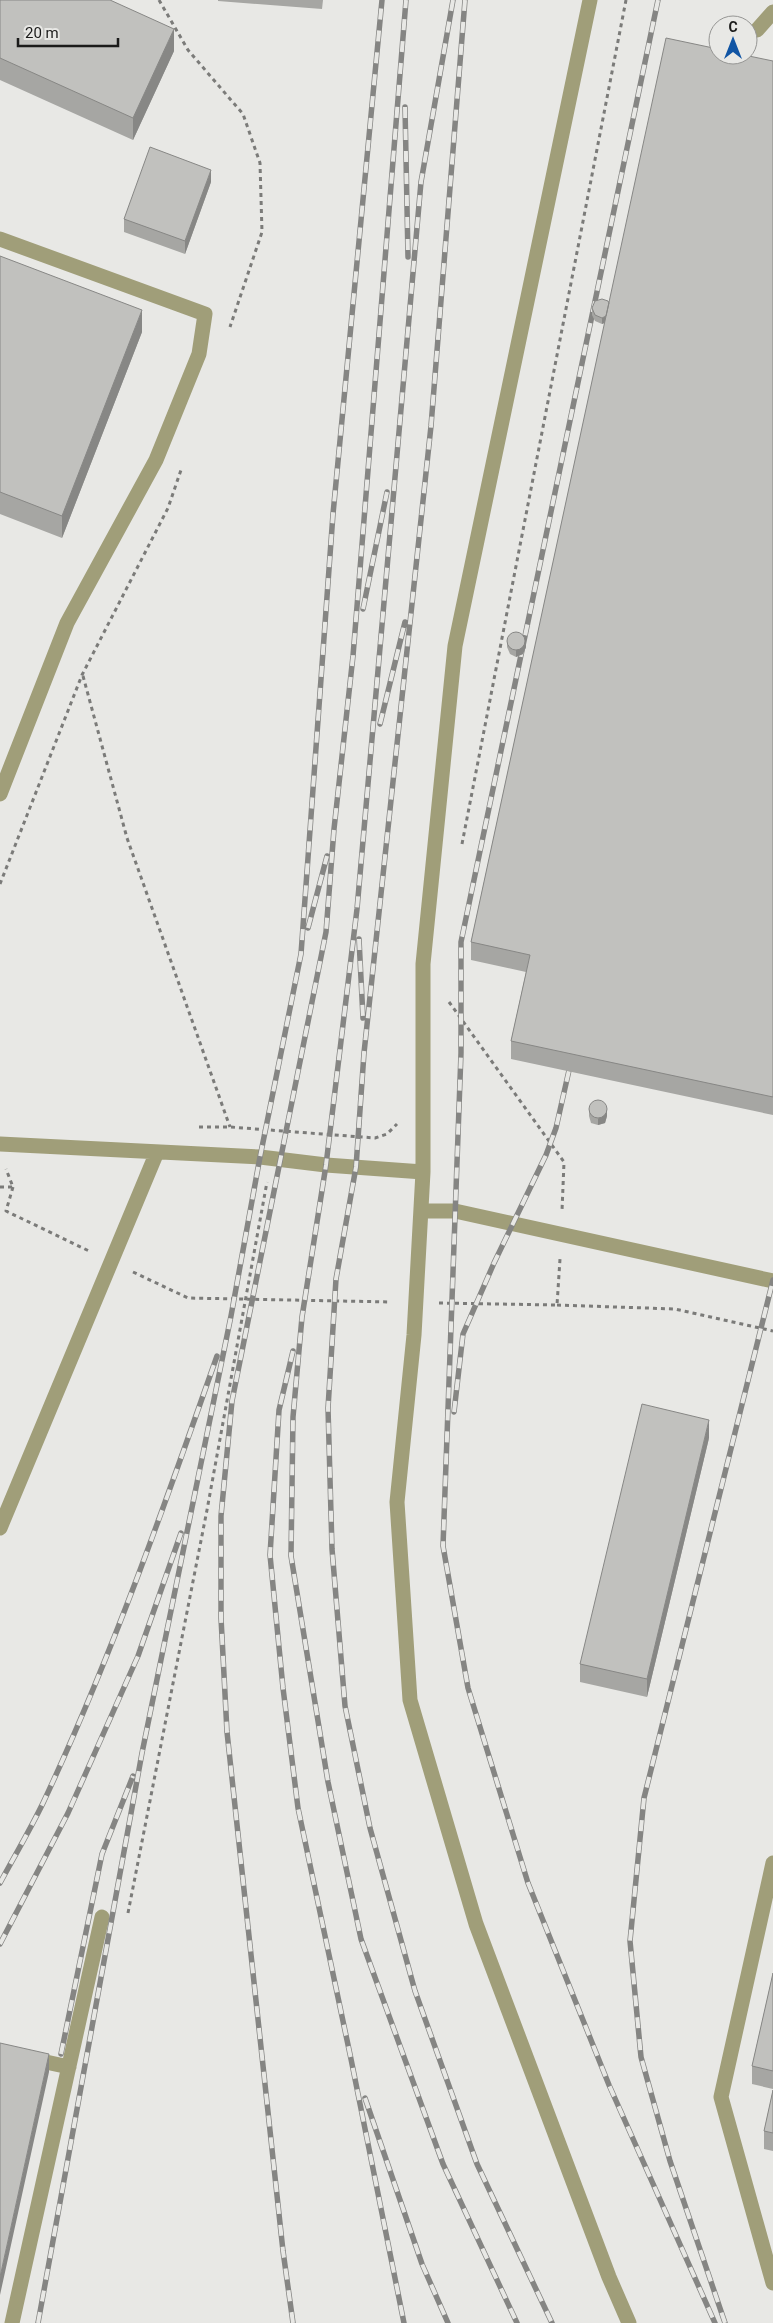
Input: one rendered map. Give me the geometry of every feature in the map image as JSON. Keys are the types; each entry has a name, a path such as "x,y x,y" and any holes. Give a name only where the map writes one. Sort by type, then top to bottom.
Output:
{"lane":[{"path":"590,0 455,646 423,964 423,1172 414,1335 397,1502 410,1700 476,1924 628,2323"},
{"path":"758,29 773,12"},
{"path":"0,239 204,314 199,354 156,460 67,623 0,794"},
{"path":"0,1144 271,1158 326,1166 423,1172"},
{"path":"0,1528 157,1152"},
{"path":"421,1211 455,1210 773,1281"},
{"path":"773,1863 721,2097 773,2283"},
{"path":"12,2323 102,1917"},
{"path":"0,2052 69,2067"}],"path":[{"path":"461,849 626,0"},
{"path":"82,675 127,838 230,1126"},
{"path":"449,1001 564,1162 562,1219"},
{"path":"191,1126 230,1126 375,1138 387,1134 396,1127 400,1118"},
{"path":"102,1917 126,1921 206,1510 276,1130"},
{"path":"3,1163 13,1187 6,1211 93,1252"},
{"path":"0,1188 13,1187"},
{"path":"557,1305 560,1257"},
{"path":"127,1269 188,1298 398,1302"},
{"path":"438,1303 675,1309 773,1331"}],"building":[{"path":"0,0 110,0 174,29 133,118 0,58"},
{"path":"666,38 708,47 708,65 758,65 758,58 773,61 773,1097 511,1041 530,955 471,942"},
{"path":"150,147 211,170 185,241 124,219"},
{"path":"0,256 142,310 62,516 0,492"},
{"path":"602,299 609,303 606,316 602,318 595,315 592,308 595,301"},
{"path":"516,632 522,635 525,641 522,647 516,650 510,647 507,641 510,635"},
{"path":"598,1100 604,1103 607,1109 604,1115 598,1118 592,1115 589,1109 592,1103"},
{"path":"642,1404 709,1420 647,1679 580,1664"},
{"path":"773,1973 773,2071 752,2066"},
{"path":"0,2043 49,2054 0,2277"},
{"path":"773,2090 773,2133 764,2131"}],"railway":[{"path":"38,2323 142,1753 231,1316 260,1157 301,954 333,514 382,0"},
{"path":"293,2323 283,2251 227,1732 221,1618 221,1516 232,1401 326,932 334,829 353,656 406,0"},
{"path":"453,0 421,182 357,909 326,1165 302,1317 293,1417 291,1556 328,1782 361,1939 443,2164 517,2323"},
{"path":"465,0 431,426 364,1053 356,1167 336,1279 328,1408 332,1549 345,1706 370,1828 415,1991 477,2164 552,2323"},
{"path":"658,0 461,942 461,1053 443,1546 468,1688 528,1883 609,2085 715,2323"},
{"path":"405,107 408,257"},
{"path":"363,609 387,492"},
{"path":"380,724 405,622"},
{"path":"308,928 327,856"},
{"path":"359,939 363,1018"},
{"path":"454,1412 463,1334 494,1263 546,1155 556,1128 572,1057"},
{"path":"725,2323 670,2161 641,2057 630,1941 644,1798 773,1280"},
{"path":"293,1351 279,1410 270,1555 283,1688 298,1808 404,2323"},
{"path":"0,1883 43,1803 114,1638 157,1526 217,1356"},
{"path":"0,1944 68,1813 138,1656 181,1533"},
{"path":"61,2054 102,1854 133,1776"},
{"path":"365,2098 422,2264 448,2323"}]}
